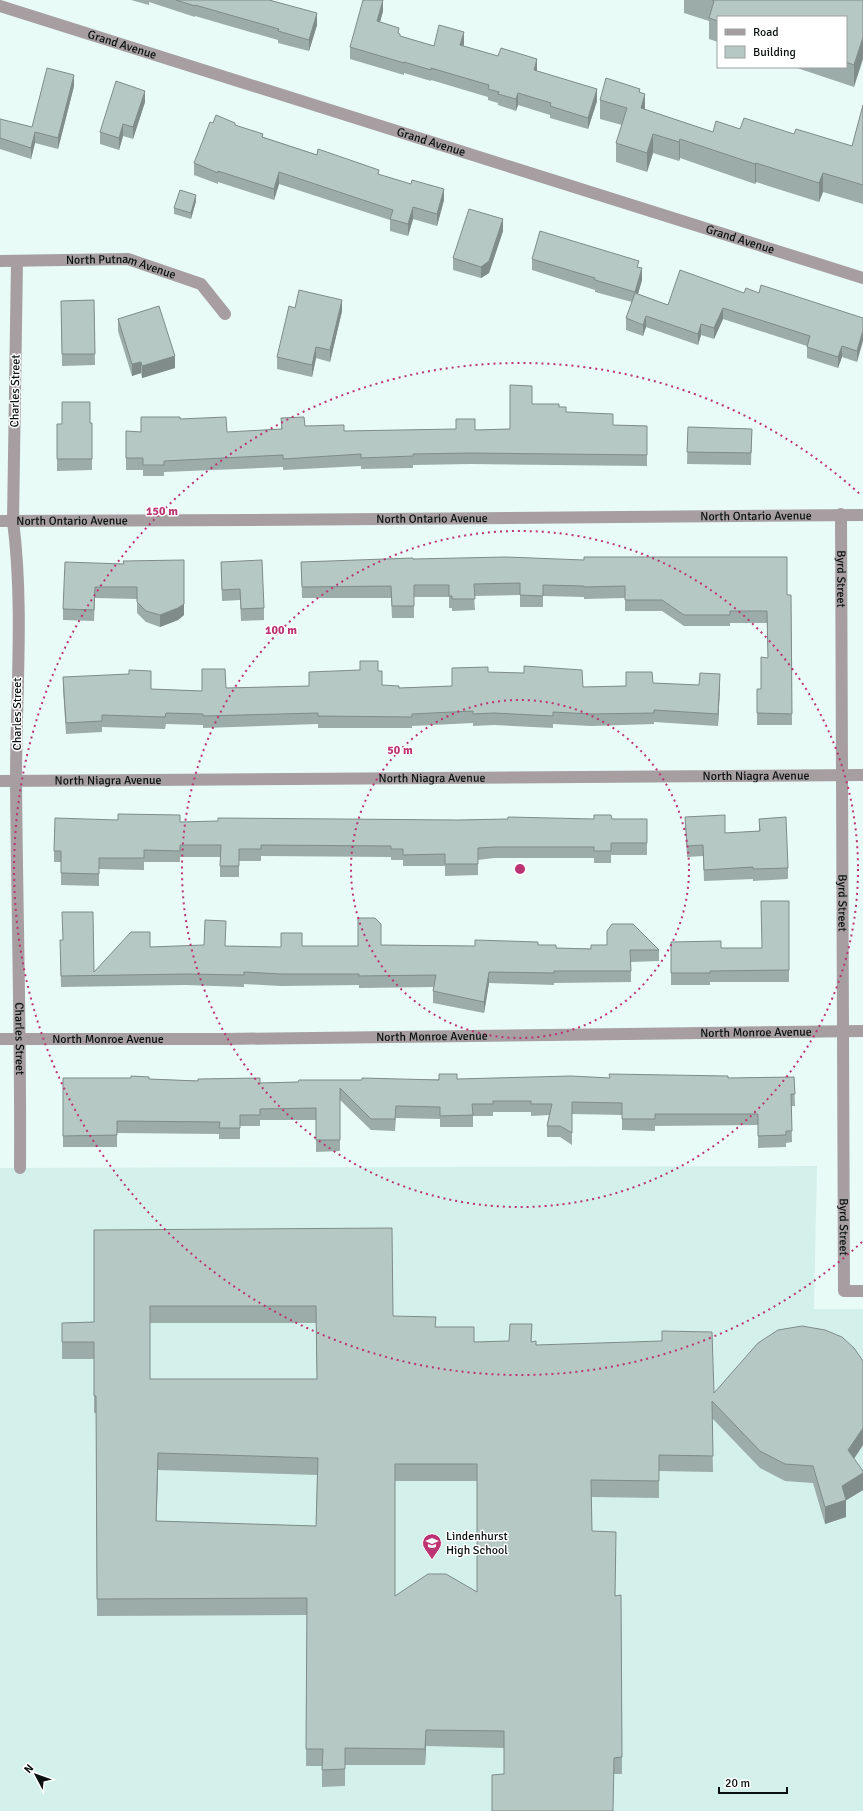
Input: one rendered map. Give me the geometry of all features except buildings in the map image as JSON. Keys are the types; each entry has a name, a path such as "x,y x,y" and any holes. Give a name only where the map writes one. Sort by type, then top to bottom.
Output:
{"street":[{"name":"Grand Avenue","path":"0,6 461,150 863,278"},
{"name":"North Putnam Avenue","path":"0,261 128,259 201,284 225,314"},
{"name":"Charles Street","path":"17,261 13,521 18,560 16,781 21,1039 20,1168"},
{"name":"Byrd Street","path":"841,514 844,1291 863,1291"},
{"name":"North Ontario Avenue","path":"0,521 863,514"},
{"name":"North Niagra Avenue","path":"0,781 863,775"},
{"name":"North Monroe Avenue","path":"0,1039 225,1039 863,1031"}],"shaded area":[{"name":"Lindenhurst High School","path":"817,1166 814,1309 863,1309 863,1811 0,1811 0,1168"}],"place":[{"name":"Lindenhurst High School","path":"432,1560"}]}
